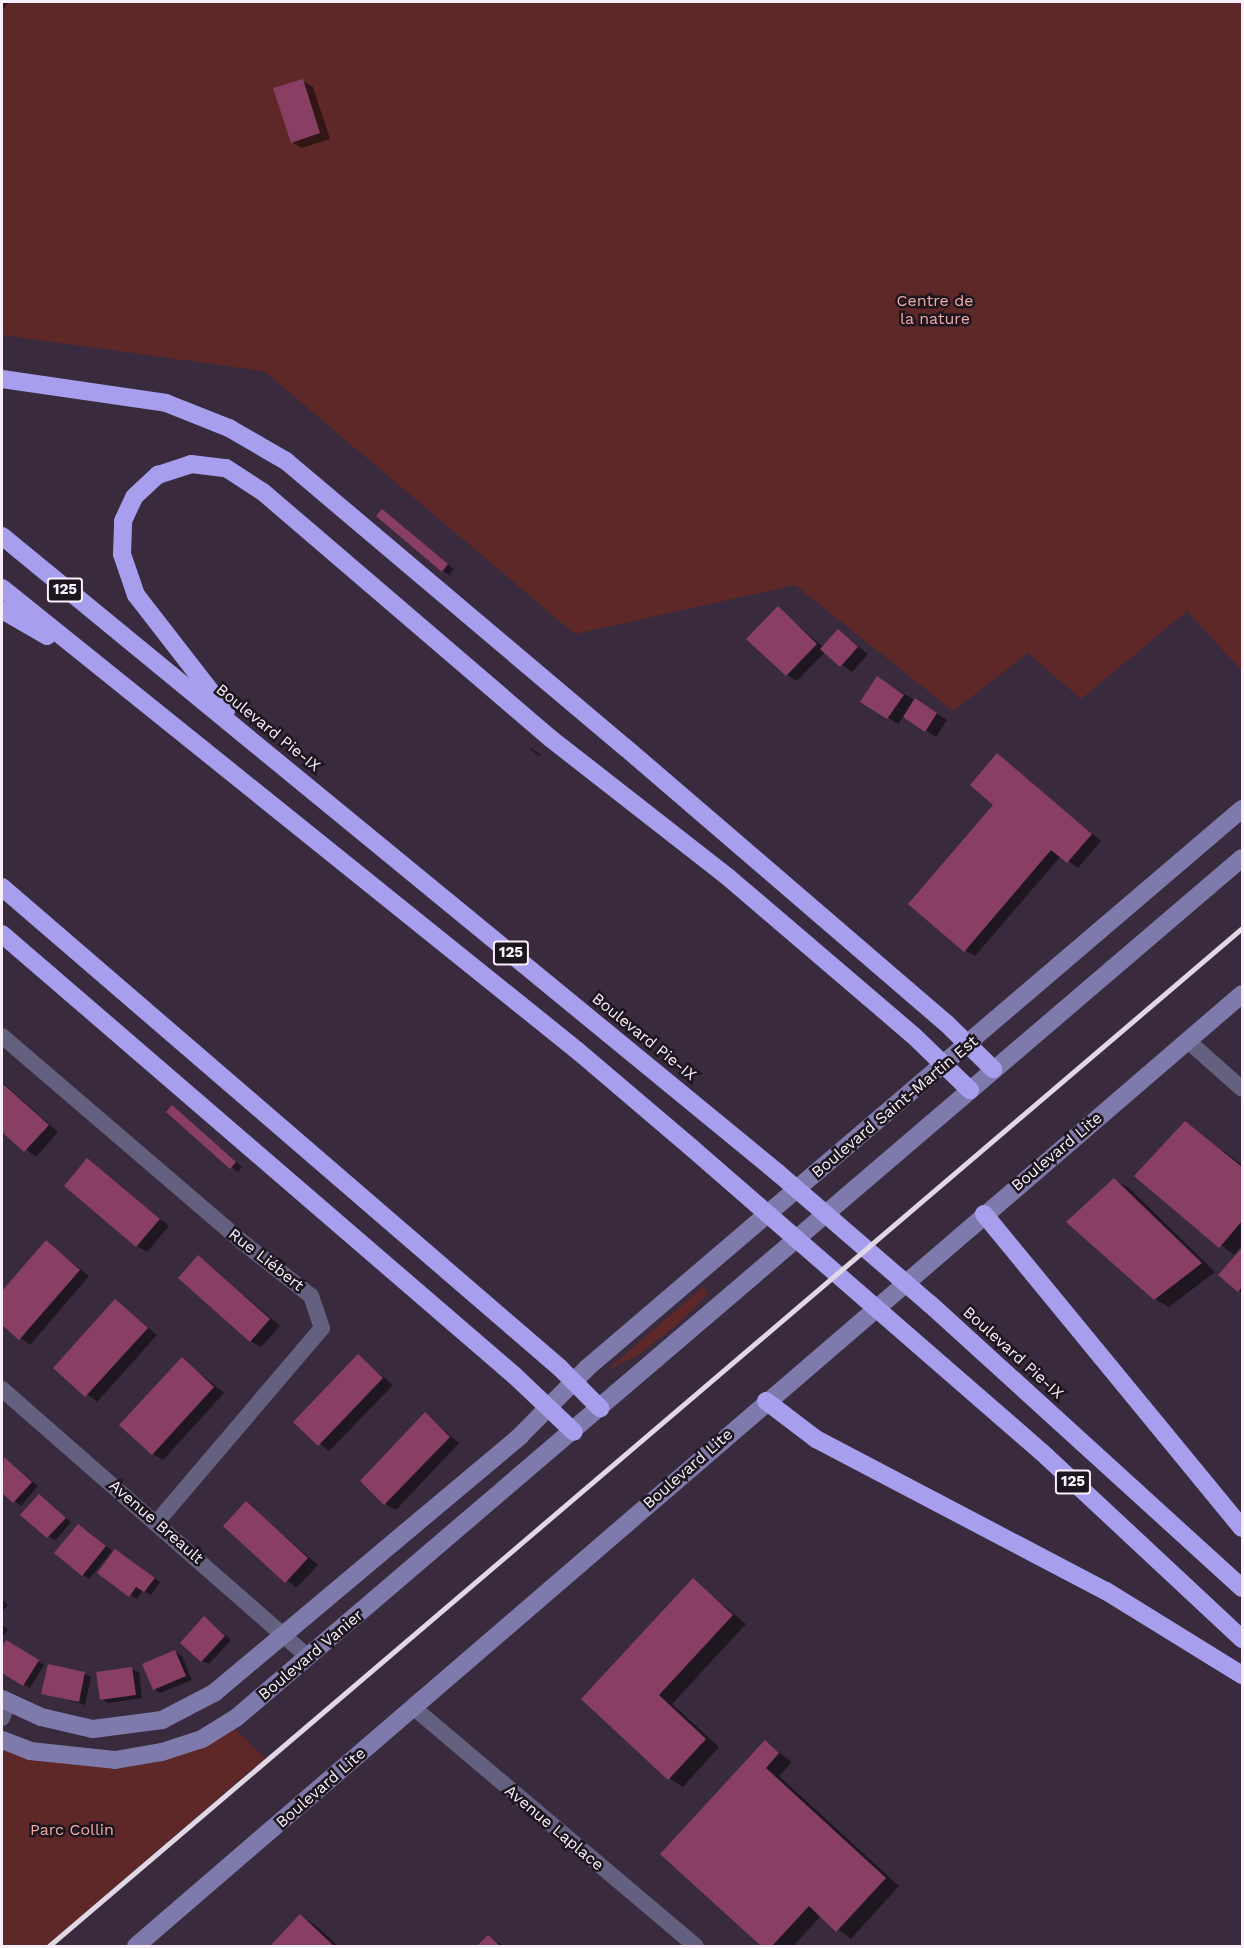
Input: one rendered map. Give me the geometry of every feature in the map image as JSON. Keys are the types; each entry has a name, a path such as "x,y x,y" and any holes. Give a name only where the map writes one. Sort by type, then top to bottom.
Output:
{"highway":[{"path":"2,379 119,393 166,403 229,428 286,461 374,532 968,1044 993,1069"},
{"path":"244,733 140,601 123,563 122,530 134,497 158,476 182,465 218,466 250,481 550,738 729,878 970,1090"},
{"name":"Boulevard Pie-IX","path":"2,536 128,643 244,733 778,1173 930,1304 1242,1588"},
{"name":"125","path":"2,588 579,1052 1047,1457 1242,1639"},
{"path":"2,610 90,660"},
{"path":"2,887 574,1381 600,1408"},
{"path":"2,933 549,1407 574,1432"},
{"path":"984,1214 1242,1528"},
{"path":"766,1401 816,1439 1106,1591 1242,1675"}],"street":[{"name":"Boulevard Saint-Martin Est","path":"549,1407 574,1381 1242,809"},
{"name":"Boulevard Saint-Martin Est","path":"574,1432 993,1069 1242,858"},
{"name":"Boulevard Lite","path":"136,1947 766,1401 1242,994"},
{"name":"Rue Liébert","path":"2,1036 241,1241 311,1296 322,1328 157,1522"},
{"path":"1188,1041 1242,1089"},
{"name":"Avenue Breault","path":"2,1389 285,1634 308,1657"},
{"name":"Boulevard Vanier","path":"4,1707 93,1729 162,1720 214,1693 549,1407"},
{"name":"Boulevard Vanier","path":"2,1740 30,1751 79,1760 115,1761 162,1752 202,1739 236,1718 574,1432"},
{"name":"Avenue Laplace","path":"414,1708 696,1947"}],"green space":[{"name":"Centre de la nature","path":"2,2 1242,2 1242,671 1187,611 1081,699 1028,653 953,711 795,585 575,634 264,371 2,335"},
{"path":"703,1287 708,1293 679,1323 637,1356 607,1370"},
{"name":"Parc Collin","path":"230,1724 265,1758 46,1946 2,1946 2,1743 30,1751 177,1752"}],"building":[{"path":"303,79 320,133 291,143 273,88"},
{"path":"382,509 448,564 442,572 376,516"},
{"path":"778,606 817,644 786,676 746,639"},
{"path":"838,629 858,647 840,667 820,649"},
{"path":"877,676 904,695 887,719 860,702"},
{"path":"915,698 937,713 925,732 903,717"},
{"path":"997,753 1092,834 1067,863 1051,850 964,952 908,904 993,805 970,785"},
{"path":"2,1083 49,1125 24,1152 2,1132"},
{"path":"172,1105 236,1162 230,1169 166,1112"},
{"path":"1185,1121 1242,1167 1242,1221 1219,1248 1134,1176"},
{"path":"87,1158 160,1219 136,1247 64,1186"},
{"path":"1114,1178 1202,1263 1154,1300 1066,1222"},
{"path":"46,1240 80,1270 19,1340 2,1325 2,1291"},
{"path":"1242,1248 1242,1287 1238,1292 1218,1275"},
{"path":"198,1255 270,1319 250,1342 178,1278"},
{"path":"115,1299 148,1328 85,1397 53,1368"},
{"path":"358,1354 383,1378 318,1446 293,1422"},
{"path":"182,1357 214,1387 152,1455 119,1425"},
{"path":"425,1412 450,1437 384,1505 360,1481"},
{"path":"4,1457 32,1482 13,1503 2,1493"},
{"path":"39,1494 66,1518 47,1538 20,1515"},
{"path":"246,1501 308,1558 285,1583 223,1526"},
{"path":"78,1524 106,1546 82,1576 54,1553"},
{"path":"115,1549 155,1578 144,1592 136,1587 129,1597 97,1573"},
{"path":"693,1578 733,1615 659,1695 706,1739 668,1780 581,1699"},
{"path":"204,1616 225,1636 201,1662 180,1643"},
{"path":"6,1640 39,1660 23,1686 2,1673 2,1648"},
{"path":"175,1650 186,1676 153,1690 142,1664"},
{"path":"48,1664 85,1672 79,1702 41,1694"},
{"path":"132,1667 136,1695 100,1700 96,1672"},
{"path":"765,1740 779,1753 766,1768 886,1878 836,1932 809,1906 772,1946 761,1946 660,1854"},
{"path":"300,1914 334,1946 270,1946"},
{"path":"488,1935 500,1946 477,1946"}],"railway":[{"path":"49,1946 1242,928"}]}
